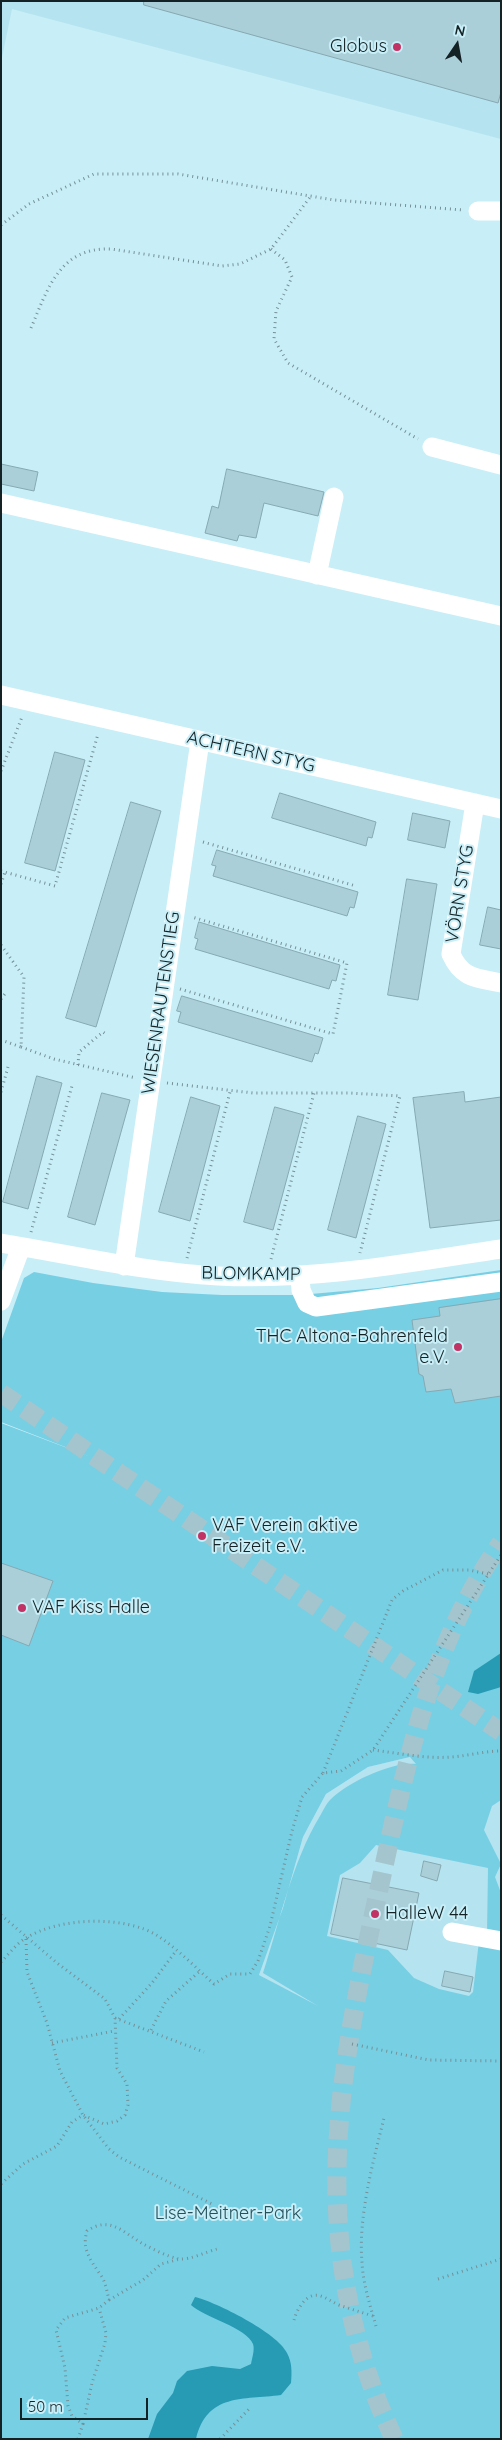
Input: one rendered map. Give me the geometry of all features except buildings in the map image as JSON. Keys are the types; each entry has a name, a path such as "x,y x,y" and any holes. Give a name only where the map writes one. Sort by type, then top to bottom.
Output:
{"street":[{"path":"478,211 501,210"},
{"path":"432,447 501,465"},
{"path":"317,575 334,497"},
{"path":"1,503 501,616"},
{"name":"ACHTERN STYG","path":"1,695 501,809"},
{"name":"WIESENRAUTENSTIEG","path":"124,1266 200,741"},
{"name":"VÖRN STYG","path":"475,803 451,954 456,966 464,973 501,983"},
{"name":"BLOMKAMP","path":"1,1243 124,1266 183,1272 266,1276 356,1270 501,1249"},
{"path":"1,1301 24,1247"},
{"path":"300,1275 301,1290 307,1303 316,1307 501,1282"},
{"path":"452,1932 501,1941"}],"path":[{"path":"1,225 29,204 94,174 178,174 334,200 478,211"},
{"path":"31,328 52,278 79,254 94,249 111,249 222,266 240,264 271,249 311,196"},
{"path":"271,249 285,260 292,277 276,311 274,339 288,363 432,447"},
{"path":"1,771 5,756 25,710"},
{"path":"1,884 3,872 55,886 100,726"},
{"path":"195,840 356,886"},
{"path":"172,987 333,1034 347,963 184,915"},
{"path":"1,945 24,977 21,1047"},
{"path":"1,999 7,991"},
{"path":"78,1065 79,1052 103,1032 106,1034"},
{"path":"1,1040 78,1065 140,1079"},
{"path":"1,1092 8,1067"},
{"path":"158,1082 230,1092 400,1096 356,1270"},
{"path":"24,1247 72,1086"},
{"path":"183,1272 230,1092"},
{"path":"266,1276 314,1093"},
{"path":"323,1773 341,1771 373,1750 501,1555"},
{"path":"1,1962 26,1938 47,1929 78,1922 133,1924 159,1937 214,1984 230,1974 250,1974 270,1926 292,1831 302,1797 323,1773 392,1600 403,1591 444,1570 470,1570 488,1574"},
{"path":"373,1750 424,1757 451,1757 478,1752 501,1751"},
{"path":"1,1914 26,1938 105,1999 117,2018 204,2052"},
{"path":"26,1938 27,1972 47,2023 60,2071 83,2115 109,2149 118,2157 212,2204"},
{"path":"83,2115 104,2124 118,2121 125,2115 128,2105 127,2084 117,2068 114,2031 117,2018 152,1983 176,1952"},
{"path":"151,2030 166,2001 200,1972"},
{"path":"52,2043 114,2031"},
{"path":"352,2044 429,2060 501,2061"},
{"path":"1,2184 23,2164 57,2146 72,2122 83,2115"},
{"path":"376,2326 363,2277 362,2244 372,2168 384,2118"},
{"path":"109,2300 106,2286 94,2267 84,2244 88,2230 94,2226 109,2224 142,2243 181,2259"},
{"path":"83,2424 72,2416 68,2406 65,2368 56,2330 66,2318 99,2308 143,2280 161,2264 217,2249"},
{"path":"438,2279 501,2259"},
{"path":"294,2320 308,2297 314,2296 320,2296 333,2303 373,2316"},
{"path":"78,2439 92,2383 105,2342 106,2333 99,2308"},
{"path":"220,2439 251,2406"}],"shaded area":[{"path":"1,1 501,1 501,139 12,9 1,62"},
{"path":"501,1653 501,1687 478,1694 468,1692 474,1671"},
{"path":"410,1757 501,1793 501,2029 387,2024 308,2003 259,1975 283,1908 303,1837 326,1794 368,1767"},
{"path":"195,2297 246,2319 281,2345 290,2360 291,2383 281,2395 240,2399 218,2406 209,2413 201,2424 196,2439 148,2439 157,2414 173,2393 177,2381 187,2371 212,2366 240,2369 251,2364 254,2346 249,2338 191,2305"}],"green space":[{"name":"Lise-Meitner-Park","path":"501,1270 501,1800 492,1806 484,1830 501,1864 495,1877 501,1893 501,1935 487,1934 488,1868 376,1845 360,1863 340,1875 327,1936 388,1950 414,1978 439,1989 469,1996 473,1992 479,1941 501,1946 501,2439 1,2439 1,1423 91,1457 1,1422 1,1342 24,1278 34,1272 93,1283 162,1292 222,1295 300,1295 378,1288","holes":["410,1757 416,1764 395,1766 370,1774 348,1786 330,1800 310,1834 288,1891 303,1837 326,1794 368,1767","280,1916 263,1973 318,2006 259,1975"]}],"tunnel":[{"path":"1,1393 501,1732"},
{"path":"394,2439 376,2397 364,2361 346,2290 337,2194 339,2119 343,2082 348,2045 369,1935 397,1806 421,1714 436,1669 454,1626 476,1584 501,1543"}],"place":[{"name":"Globus","path":"397,47"},
{"name":"THC Altona-Bahrenfeld e.V.","path":"458,1347"},
{"name":"VAF Verein aktive Freizeit e.V.","path":"202,1536"},
{"name":"VAF Kiss Halle","path":"22,1608"},
{"name":"HalleW 44","path":"375,1914"}]}
